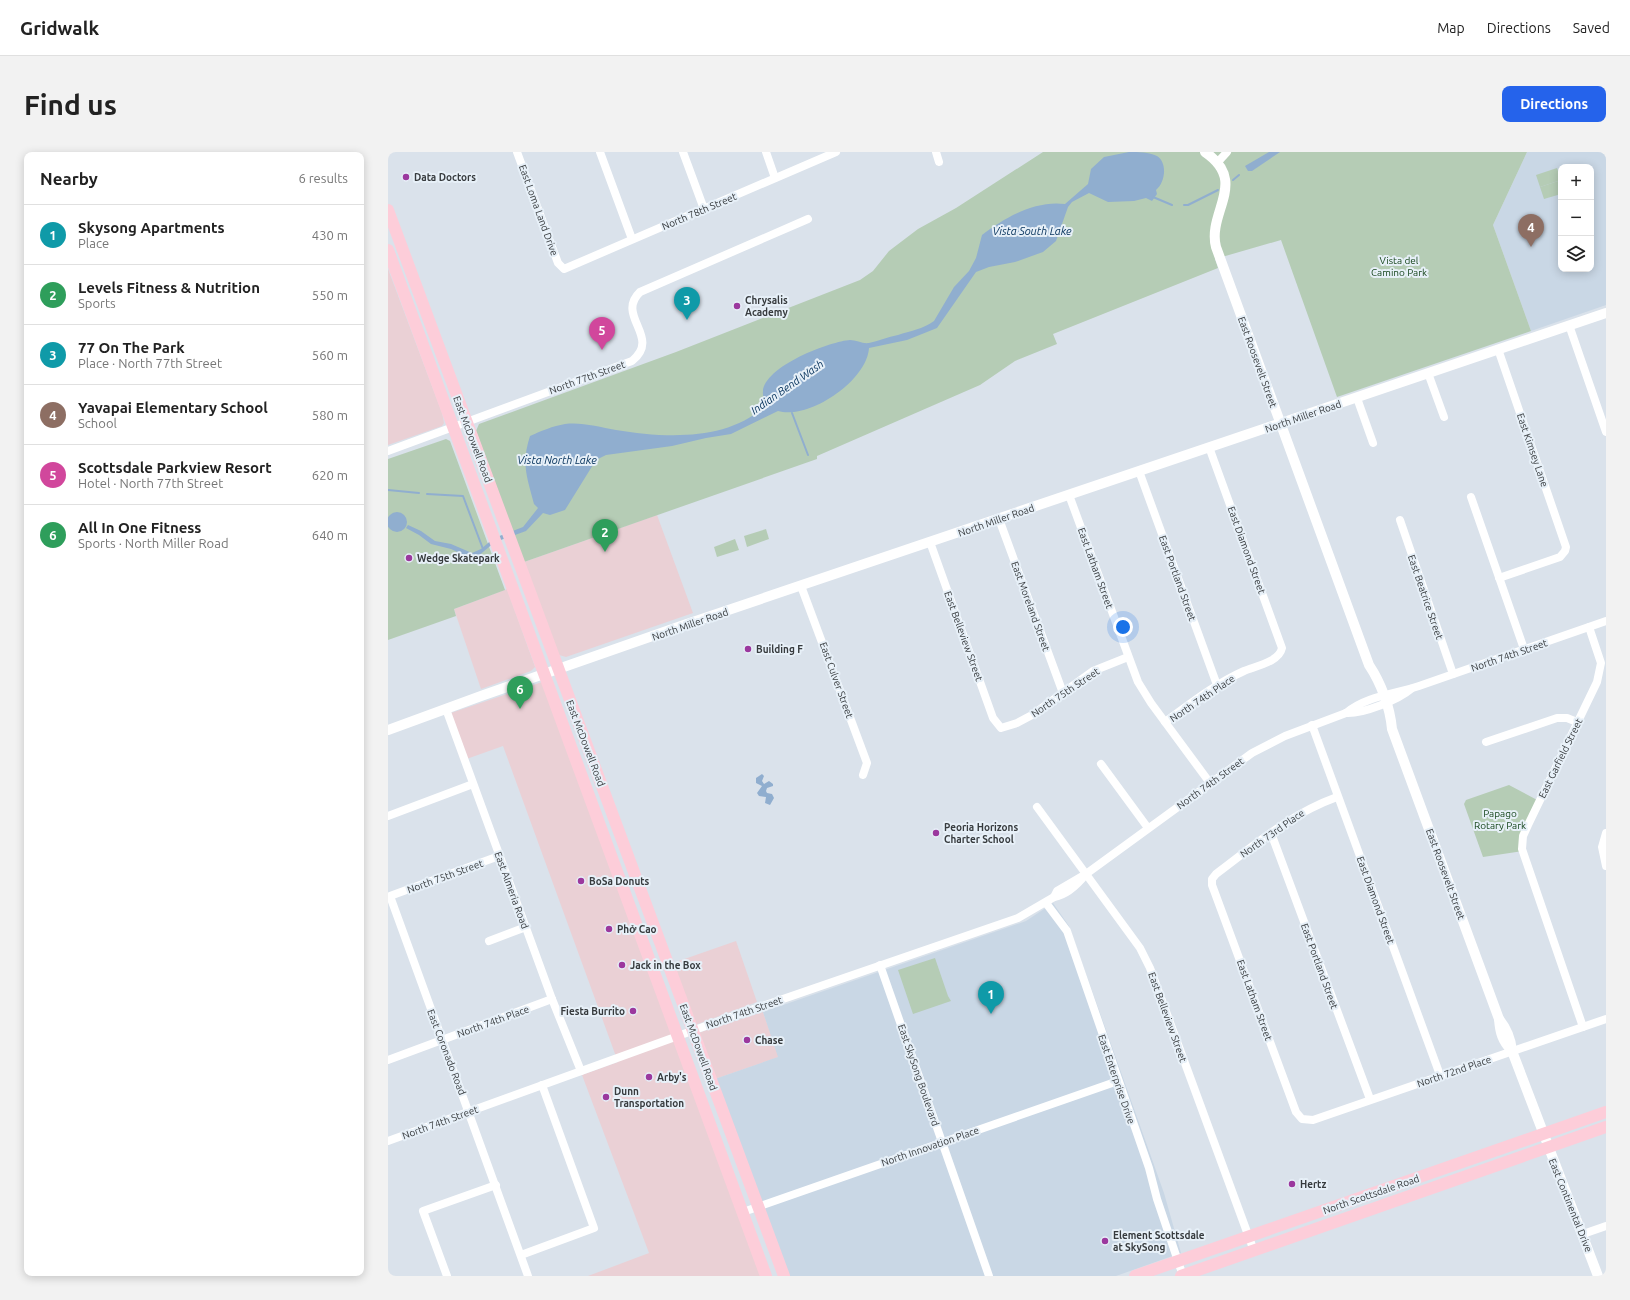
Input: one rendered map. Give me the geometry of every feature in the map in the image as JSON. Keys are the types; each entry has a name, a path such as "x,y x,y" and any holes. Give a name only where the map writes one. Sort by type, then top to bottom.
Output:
{"main road":[{"name":"East McDowell Road","path":"388,210 784,1276"},
{"name":"East McDowell Road","path":"388,250 766,1276"},
{"name":"North Scottsdale Road","path":"1135,1276 1606,1112"},
{"name":"North Scottsdale Road","path":"1183,1276 1606,1127"}],"street":[{"name":"East Loma Land Drive","path":"517,152 558,263 562,268"},
{"path":"600,152 632,239"},
{"path":"683,152 704,209"},
{"path":"766,152 776,178"},
{"name":"North 78th Street","path":"562,268 567,268 836,152"},
{"path":"936,152 939,162"},
{"name":"East Roosevelt Street","path":"1205,152 1217,163 1224,175 1226,190 1215,225 1216,247 1369,665 1370,678 1382,700 1386,719 1392,729 1499,1019 1500,1031 1505,1044 1512,1051 1543,1134"},
{"path":"1217,163 1227,152"},
{"name":"North 77th Street","path":"388,451 454,428 632,361 641,351 643,343 631,308 635,296 640,292 808,219"},
{"name":"North Miller Road","path":"388,730 558,669 1606,313"},
{"path":"1568,325 1606,432"},
{"name":"East Kimsey Lane","path":"1498,349 1565,541 1565,551 1560,557 1499,578"},
{"path":"1428,373 1444,418"},
{"path":"1357,398 1373,443"},
{"name":"East Diamond Street","path":"1209,447 1281,643 1281,653"},
{"name":"East Portland Street","path":"1139,471 1217,685"},
{"name":"East Latham Street","path":"1069,495 1138,682 1165,722 1210,783"},
{"path":"1471,497 1524,649"},
{"name":"East Moreland Street","path":"998,519 1063,693"},
{"name":"East Beatrice Street","path":"1400,520 1453,674"},
{"name":"East Belleview Street","path":"930,542 993,718 1001,728"},
{"name":"East Culver Street","path":"801,586 867,763 863,774"},
{"name":"North 74th Street","path":"388,1141 693,1030 1011,920 1046,903 1054,897 1060,896 1078,883 1086,874 1252,753 1312,725 1346,713 1353,707 1403,696 1411,689 1606,621"},
{"name":"East Garfield Street","path":"1583,1027 1522,849 1523,836 1597,682 1600,672 1600,663 1597,649 1589,627"},
{"name":"North 74th Place","path":"1165,722 1217,685 1274,659 1281,653"},
{"name":"North 75th Street","path":"1001,728 1017,723 1063,693 1093,671 1128,657"},
{"name":"East Almeria Road","path":"446,709 552,999 581,1071"},
{"path":"1486,742 1557,718 1567,718 1577,722"},
{"name":"East Diamond Street","path":"1312,725 1337,797 1440,1075"},
{"path":"1100,764 1148,828"},
{"path":"388,816 473,784"},
{"name":"North 73rd Place","path":"1212,879 1216,874 1303,811 1337,797"},
{"name":"East Belleview Street","path":"1037,807 1140,948 1150,968 1254,1251"},
{"name":"East Portland Street","path":"1271,833 1370,1099"},
{"path":"1606,833 1602,847 1606,866"},
{"name":"North 75th Street","path":"390,896 499,856"},
{"name":"East Latham Street","path":"1212,879 1212,885 1296,1112 1302,1119"},
{"name":"East Coronado Road","path":"390,896 528,1276"},
{"name":"East Enterprise Drive","path":"1046,903 1067,931 1149,1168 1157,1199 1178,1261"},
{"path":"489,941 526,927"},
{"name":"East SkySong Boulevard","path":"880,965 989,1276"},
{"name":"North 74th Place","path":"388,1060 552,999"},
{"name":"North 72nd Place","path":"1302,1119 1313,1120 1370,1099 1606,1019"},
{"name":"North Innovation Place","path":"743,1212 1118,1081"},
{"path":"521,1255 594,1228 542,1085"},
{"name":"East Continental Drive","path":"1543,1134 1598,1276"},
{"path":"447,1276 423,1211 496,1185"},
{"path":"1583,1234 1606,1226"},
{"path":"1178,1261 1183,1276"}],"shaded area":[{"path":"1527,152 1606,152 1606,305 1531,331 1493,225"},
{"path":"388,269 442,413 444,423 442,426 388,445"},
{"path":"657,515 693,613 566,657 559,655 524,562"},
{"path":"507,589 535,667 531,671 481,689 454,609"},
{"path":"542,682 761,1276 588,1276 649,1253 582,1075 618,1062 503,746 461,761 445,715"},
{"path":"1053,903 1069,926 1164,1193 1181,1253 1116,1276 789,1276 715,1079 778,1057 763,1012 1026,921"},
{"path":"736,941 757,1002 695,1025 673,963"},
{"path":"763,1012 779,1057 715,1079 698,1033"}],"green space":[{"name":"Vista del Camino Park","path":"1043,152 1527,152 1493,225 1531,331 1337,397 1281,240 1215,259 1218,268 1053,334 1057,344 1015,361 980,385 817,456 817,459 524,562 476,431 479,424 676,352 860,280 873,271 889,251 918,229 956,208"},
{"path":"1557,168 1558,181 1540,187 1536,175"},
{"path":"1558,181 1558,195 1544,199 1540,187"},
{"path":"446,439 450,441 505,590 454,609 456,616 388,640 388,459"},
{"path":"766,529 769,539 747,547 744,536"},
{"path":"735,539 739,550 717,557 714,547"},
{"name":"Papago Rotary Park","path":"1509,785 1539,801 1527,825 1523,851 1483,857 1464,804 1466,800"},
{"path":"935,958 951,1001 913,1014 898,970"}],"water":[{"path":"1129,152 1143,152 1154,155 1157,156 1163,163 1164,173 1162,183 1156,190 1157,194 1152,201 1146,198 1134,201 1108,202 1089,193 1072,202 1068,207 1056,241 1043,252 1015,262 989,267 976,272 937,328 907,340 869,348 866,361 848,385 820,404 805,410 791,412 778,411 731,434 672,446 606,455 596,460 565,510 550,515 543,513 526,531 495,542 477,557 466,556 451,549 431,544 406,528 408,525 421,531 435,541 451,544 472,553 481,549 494,538 523,527 538,508 534,504 525,463 530,436 565,424 584,424 655,435 696,434 715,431 734,425 752,416 767,404 763,392 767,381 777,370 792,361 825,346 850,340 869,343 916,330 930,324 934,321 954,287 969,271 976,258 982,235 1000,222 1020,212 1042,205 1054,203 1065,204 1088,184 1091,169 1104,157"},
{"path":"1269,152 1280,152 1252,171 1248,171 1245,166"},
{"path":"397,512 404,515 407,522 404,529 397,532 390,529 387,522 390,515"},
{"path":"762,774 764,776 762,781 764,784 769,781 773,784 773,786 767,788 766,791 767,793 772,794 774,798 770,805 765,803 766,797 759,796 757,793 762,786 756,783 756,778"}],"waterway":[{"name":"Indian Bend Wash","path":"1233,180 1239,175"},
{"name":"Indian Bend Wash","path":"1184,205 1188,205 1218,190"},
{"name":"Indian Bend Wash","path":"1153,197 1172,205"},
{"path":"792,413 808,455"},
{"path":"388,490 419,493"},
{"path":"427,494 463,496 483,549"}],"place":[{"name":"Data Doctors","path":"406,177"},
{"name":"Yavapai Elementary School","path":"1531,247"},
{"name":"Chrysalis Academy","path":"737,306"},
{"name":"77 On The Park","path":"687,320"},
{"name":"Scottsdale Parkview Resort","path":"602,350"},
{"name":"Levels Fitness & Nutrition","path":"605,552"},
{"name":"Wedge Skatepark","path":"409,558"},
{"name":"Building F","path":"748,649"},
{"name":"All In One Fitness","path":"520,709"},
{"name":"Peoria Horizons Charter School","path":"936,833"},
{"name":"BoSa Donuts","path":"581,881"},
{"name":"Phở Cao","path":"609,929"},
{"name":"Jack in the Box","path":"622,965"},
{"name":"Fiesta Burrito","path":"633,1011"},
{"name":"Skysong Apartments","path":"991,1014"},
{"name":"Chase","path":"747,1040"},
{"name":"Arby's","path":"649,1077"},
{"name":"Dunn Transportation","path":"606,1097"},
{"name":"Hertz","path":"1292,1184"},
{"name":"Element Scottsdale at SkySong","path":"1105,1241"}],"water label":[{"name":"Vista South Lake","path":"1032,231"},
{"name":"Vista North Lake","path":"557,460"}]}
